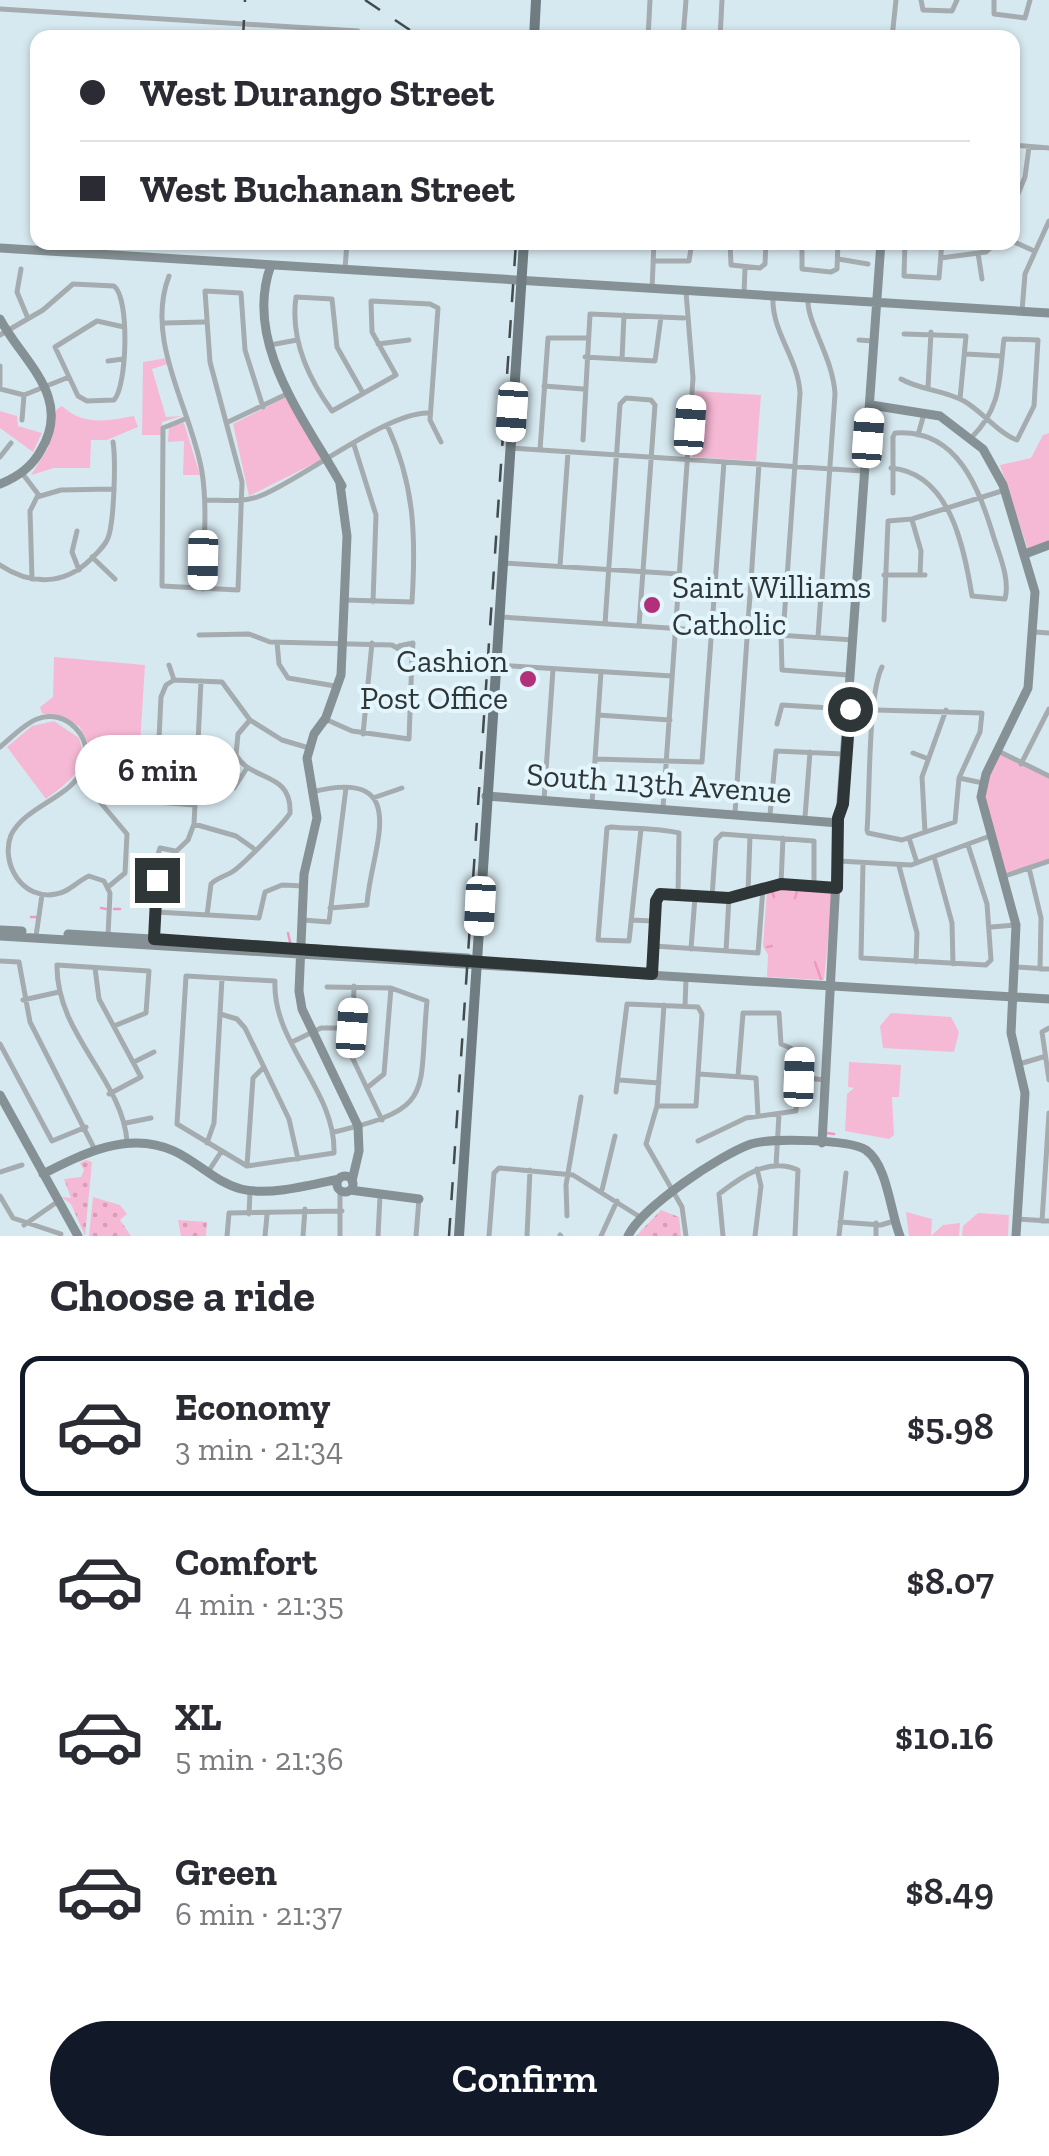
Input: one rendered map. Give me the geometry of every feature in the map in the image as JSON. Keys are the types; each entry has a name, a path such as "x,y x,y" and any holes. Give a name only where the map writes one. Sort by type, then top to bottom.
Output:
{"main road":[{"path":"534,30 536,0"},
{"path":"459,1236 524,250"}],"street":[{"path":"648,30 650,0"},
{"path":"684,30 686,0"},
{"path":"720,30 722,0"},
{"path":"893,30 896,0"},
{"path":"921,4 956,10 957,0"},
{"path":"994,0 994,14 1028,16 1030,0"},
{"path":"0,8 302,30"},
{"path":"1020,146 1049,148"},
{"path":"1020,188 1029,146"},
{"path":"1022,312 1024,279 1034,251 1048,231 1049,221"},
{"path":"1020,245 1034,251"},
{"path":"0,248 30,250"},
{"path":"34,250 1049,313"},
{"path":"345,269 346,250"},
{"path":"652,289 654,250"},
{"path":"653,261 690,261 691,250"},
{"path":"730,250 730,264 745,267 763,267 765,250"},
{"path":"802,250 802,269 835,271 838,250"},
{"path":"822,1143 840,823 881,250"},
{"path":"905,250 904,276 939,278 941,250"},
{"path":"940,258 983,250"},
{"path":"978,253 982,278"},
{"path":"838,259 868,264"},
{"path":"270,264 271,347 289,393 340,484 346,573 340,688 310,748 320,830 305,886 299,997 358,1126 356,1162 345,1187 340,1236"},
{"path":"744,294 745,267"},
{"path":"21,269 17,292 24,318"},
{"path":"169,276 165,323 185,419 203,474 202,589"},
{"path":"4,334 24,318 43,310 61,290 73,284 86,283 120,292 125,302 122,392 114,400 87,401 78,396 55,347 97,322 124,327"},
{"path":"664,808 693,370 685,318 686,290"},
{"path":"185,419 163,428 163,588 240,590 240,467 210,362 204,322 205,291 241,293 245,350 262,406"},
{"path":"773,296 774,323 798,378 781,669 852,675"},
{"path":"363,394 337,346 332,299 296,297 297,340 310,376 332,411 363,394 396,375 370,326 371,301 438,308 430,413 431,428 441,442"},
{"path":"808,298 807,312 824,343 833,374 818,637"},
{"path":"583,440 590,314 685,318"},
{"path":"622,359 624,314"},
{"path":"585,357 656,360 661,317"},
{"path":"0,319 4,334 46,387 51,427 39,455 22,473 0,484"},
{"path":"165,323 204,322"},
{"path":"928,387 931,332"},
{"path":"904,334 966,336 960,399"},
{"path":"540,450 549,337 586,338"},
{"path":"859,340 875,337"},
{"path":"901,379 960,399 989,419 1016,440 1032,414 1038,340 1005,338 999,398 989,419 972,438"},
{"path":"271,347 297,340"},
{"path":"378,344 409,340"},
{"path":"966,354 1002,356"},
{"path":"108,361 123,359"},
{"path":"0,366 0,387 28,394 69,377"},
{"path":"1038,369 1049,370"},
{"path":"544,386 583,389"},
{"path":"228,422 289,393"},
{"path":"22,420 28,394"},
{"path":"605,624 622,400 654,402 639,626"},
{"path":"871,405 925,411 972,438 995,466 1005,490 1036,597 1028,688 983,783 981,806 1005,876 1016,925 1011,1034 1025,1098 1016,1236"},
{"path":"918,435 925,411"},
{"path":"204,500 262,496 387,426 415,413 430,413"},
{"path":"345,600 411,604 414,510 404,464 387,426"},
{"path":"891,468 928,480 947,508 972,596 1006,599 1005,575 981,498 956,456 918,435 895,433 891,468 893,492"},
{"path":"0,565 19,577 61,579 80,570 93,557 106,542 116,464 113,442"},
{"path":"0,458 11,444"},
{"path":"354,444 376,515 373,602"},
{"path":"510,448 866,471"},
{"path":"560,566 568,452"},
{"path":"595,758 702,764 724,462"},
{"path":"735,813 759,464"},
{"path":"22,473 40,494"},
{"path":"40,494 112,489"},
{"path":"884,620 889,520 912,519 1005,490"},
{"path":"32,579 30,511 40,494"},
{"path":"884,575 922,575 921,551 912,519"},
{"path":"77,531 72,552 80,570"},
{"path":"1024,554 1049,545"},
{"path":"93,557 114,579"},
{"path":"502,562 680,574"},
{"path":"498,617 854,640"},
{"path":"1035,632 1049,633"},
{"path":"199,634 249,634 277,642 342,641 399,646 413,643 409,654 409,739 363,734 325,719"},
{"path":"277,642 279,664 288,678 340,688"},
{"path":"363,734 372,644"},
{"path":"399,646 409,654"},
{"path":"169,665 174,680"},
{"path":"495,665 673,676"},
{"path":"876,710 982,713 981,729 959,778 957,820 909,838 868,835 876,710 882,667"},
{"path":"544,800 553,668"},
{"path":"592,804 601,672"},
{"path":"195,806 156,802 162,697 166,685 174,680 218,680 227,686 250,720 282,740 310,748"},
{"path":"161,866 194,824 201,681"},
{"path":"777,724 780,706 850,709"},
{"path":"812,720 814,706"},
{"path":"1021,764 1049,708"},
{"path":"925,833 920,796 926,758 946,710"},
{"path":"598,715 670,720"},
{"path":"0,746 40,718 62,719 75,726 86,745 86,762 79,776 18,826 8,844 12,874 23,886 42,895 64,892 89,876 108,887"},
{"path":"207,915 211,884 233,872 253,848 283,827 290,803 277,780 247,768 236,754 236,742 250,720"},
{"path":"770,815 776,751 846,754"},
{"path":"998,751 1049,776"},
{"path":"805,817 810,752"},
{"path":"913,754 926,758"},
{"path":"234,788 247,768"},
{"path":"79,776 128,834 124,877 108,887"},
{"path":"959,778 983,783"},
{"path":"314,792 346,788 372,799 378,806 379,850 367,905 330,908"},
{"path":"303,920 329,922 346,788"},
{"path":"372,799 402,788"},
{"name":"South 113th Avenue","path":"486,796 805,817 840,823"},
{"path":"910,796 920,796"},
{"path":"194,824 236,836 253,848"},
{"path":"641,829 628,943 598,940 606,829 641,829 678,833 678,895"},
{"path":"712,897 718,836 816,842 814,886"},
{"path":"748,894 750,836"},
{"path":"839,861 899,866 990,836"},
{"path":"781,884 783,838"},
{"path":"909,838 917,863"},
{"path":"0,841 8,844"},
{"path":"864,862 859,956 989,964 990,927 968,845"},
{"path":"154,939 161,866 157,857 160,848 176,851"},
{"path":"934,857 952,923 953,964"},
{"path":"1005,876 1049,861"},
{"path":"899,866 912,917 916,962"},
{"path":"1029,868 1041,918 1040,968"},
{"path":"652,974 658,896 729,898 781,884 837,888"},
{"path":"156,912 259,918 261,902 272,887 305,886"},
{"path":"108,887 108,940"},
{"path":"654,946 759,952 763,888"},
{"path":"36,935 42,895"},
{"path":"691,949 695,896"},
{"path":"726,951 729,898"},
{"path":"900,921 912,917"},
{"path":"631,920 654,921"},
{"path":"990,927 1016,925"},
{"path":"0,933 437,956 477,963"},
{"path":"0,933 16,937 36,935"},
{"path":"108,940 154,939 415,962 1049,1000"},
{"path":"415,962 437,956"},
{"path":"0,961 18,962 23,1000 37,1038 94,1148"},
{"path":"114,1026 146,1013 149,970 58,965 59,992 126,1123 127,1145"},
{"path":"96,967 96,991 141,1077 108,1094"},
{"path":"1015,967 1049,969"},
{"path":"186,976 222,978 275,980 276,1007 334,1132 334,1153 248,1166 177,1124 186,976"},
{"path":"683,1006 685,976"},
{"path":"207,1143 214,1123 222,978"},
{"path":"327,986 391,988 427,1001 422,1080 412,1102 382,1120 334,1132"},
{"path":"354,986 352,1058 382,1120"},
{"path":"367,1088 384,1074 391,988"},
{"path":"23,1000 59,992"},
{"path":"616,1092 627,1004 701,1009 695,1107 657,1106"},
{"path":"664,1005 657,1106 646,1147 684,1214 686,1236"},
{"path":"698,1141 758,1116 795,1113 798,1049 782,1045 781,1014 744,1012 738,1076"},
{"path":"220,1014 241,1022 290,1118 298,1160"},
{"path":"292,1042 313,1031 352,1028"},
{"path":"1046,1029 1043,1058 1049,1080"},
{"path":"0,1044 52,1141 86,1127"},
{"path":"133,1062 154,1052"},
{"path":"1019,1064 1043,1058"},
{"path":"248,1166 253,1078 264,1067"},
{"path":"698,1074 758,1079 758,1116"},
{"path":"799,1079 826,1080"},
{"path":"620,1080 659,1083"},
{"path":"0,1095 78,1236"},
{"path":"567,1216 580,1097"},
{"path":"1018,1219 1042,1221 1049,1113"},
{"path":"776,1166 779,1114"},
{"path":"126,1123 150,1118"},
{"path":"602,1192 615,1136"},
{"path":"628,1236 640,1217 738,1150 778,1141 853,1145 870,1154 900,1236"},
{"path":"43,1174 94,1148 127,1145 172,1150 225,1184 250,1190 319,1181 380,1196 419,1199 416,1236"},
{"path":"208,1172 222,1152"},
{"path":"0,1172 22,1165"},
{"path":"723,1236 724,1210 718,1196 757,1169 776,1166 797,1169 795,1236"},
{"path":"490,1236 496,1169 569,1174 640,1217"},
{"path":"755,1236 761,1190 757,1169"},
{"path":"528,1236 530,1170"},
{"path":"839,1236 846,1173"},
{"path":"249,1214 250,1190"},
{"path":"0,1196 13,1218 24,1225 61,1234"},
{"path":"378,1236 380,1196"},
{"path":"601,1236 618,1201"},
{"path":"24,1225 57,1202"},
{"path":"227,1236 229,1213 267,1215 304,1209 342,1212"},
{"path":"303,1236 304,1209"},
{"path":"265,1236 267,1215"},
{"path":"840,1222 894,1221"},
{"path":"876,1223 876,1236"}],"shaded area":[{"path":"167,358 168,364 152,369 166,417 182,416 162,422 162,435 142,435 143,362"},
{"path":"695,391 761,395 756,461 692,457"},
{"path":"289,398 323,459 249,496 233,424"},
{"path":"62,406 88,419 134,416 138,427 107,440 91,440 90,468 54,468 31,475 48,448 56,410"},
{"path":"0,411 17,416 18,426 42,433 33,452 0,428"},
{"path":"184,423 200,475 183,475 184,441 168,442 169,426"},
{"path":"1049,433 1049,542 1028,550 1000,465 1031,458 1043,435"},
{"path":"54,657 145,665 137,792 126,790 107,770 90,763 90,747 79,726 42,713 40,707 53,697"},
{"path":"54,721 79,738 82,758 75,774 46,799 7,747 32,726"},
{"path":"998,751 1049,776 1049,861 1005,876 981,801"},
{"path":"788,887 833,892 824,980 767,977 768,955 763,946 767,891"},
{"path":"891,1013 951,1017 959,1032 954,1052 883,1048 880,1026"},
{"path":"849,1062 901,1065 899,1097 892,1097 894,1135 889,1139 845,1131 847,1094 854,1088 848,1087"},
{"path":"92,1162 85,1236 71,1204 61,1197 71,1198 64,1179 81,1177 84,1170 80,1163"},
{"path":"93,1197 120,1205 127,1214 120,1220 131,1236 89,1236"},
{"path":"661,1210 679,1217 681,1236 636,1236"},
{"path":"906,1212 932,1219 931,1236 909,1236"},
{"path":"978,1213 1009,1215 1008,1236 962,1236 963,1226"},
{"path":"178,1220 207,1222 206,1236 181,1236"},
{"path":"960,1223 959,1236 931,1236 943,1225"}],"waterway":[{"path":"772,891 774,897"},
{"path":"795,898 797,891"},
{"path":"101,908 106,909"},
{"path":"114,909 120,909"},
{"path":"31,917 36,917"},
{"path":"288,933 290,942"},
{"path":"767,947 772,946"},
{"path":"815,962 821,979"},
{"path":"827,1133 834,1134"}],"railway":[{"path":"243,30 245,0"},
{"path":"365,0 410,30"},
{"path":"449,1236 515,250"}],"place":[{"name":"Saint Williams Catholic","path":"652,605"},
{"name":"Cashion Post Office","path":"528,679"}],"route":[{"path":"157,880 154,939 471,958 477,963 652,974 656,901 660,894 729,898 781,884 837,888 841,835 838,818 843,804 850,709"}]}
